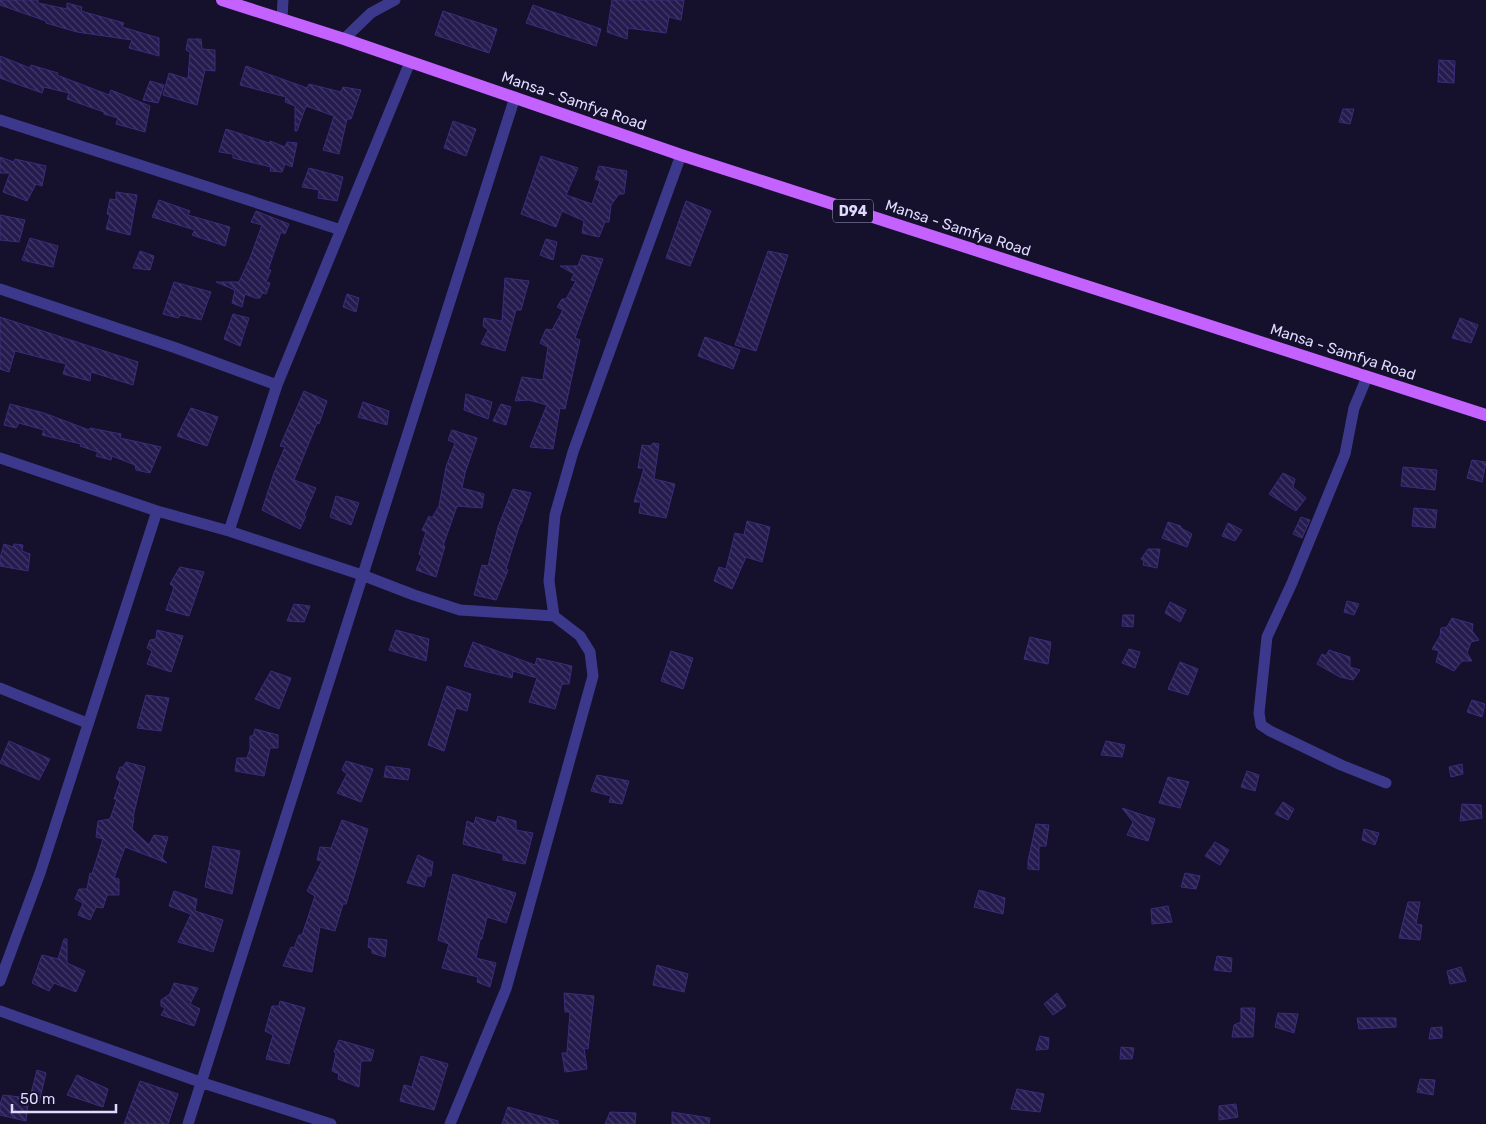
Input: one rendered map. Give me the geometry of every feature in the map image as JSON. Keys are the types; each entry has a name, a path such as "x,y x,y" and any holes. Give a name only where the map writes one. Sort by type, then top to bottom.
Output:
{"main road":[{"name":"Mansa - Samfya Road","path":"222,0 344,39 681,155 1486,415"}],"street":[{"path":"282,19 283,0"},
{"path":"344,39 372,13 394,0"},
{"path":"228,531 277,386 410,62"},
{"path":"188,1124 515,97"},
{"path":"0,120 341,230"},
{"path":"554,616 549,582 555,515 576,442 681,155"},
{"path":"0,289 176,348 277,386"},
{"path":"1367,377 1354,408 1344,454 1292,583 1267,637 1259,713 1262,725 1270,731 1341,765 1386,783"},
{"path":"0,458 157,511 228,531 362,575 460,610 554,616 580,636 590,652 593,676 506,989 450,1124"},
{"path":"0,981 40,873 157,511"},
{"path":"0,688 87,724"},
{"path":"0,1011 202,1083 331,1124"}],"building":[{"path":"0,0 38,0 38,3 67,9 67,3 82,7 81,11 124,23 122,27 159,38 159,56 129,48 132,40 77,32 46,23 46,21 0,5"},
{"path":"612,0 684,0 681,20 669,17 666,33 628,28 627,39 607,32"},
{"path":"533,5 601,29 596,46 526,23"},
{"path":"443,11 497,29 489,53 435,35"},
{"path":"188,39 201,39 202,49 215,50 215,71 205,70 197,105 163,95 169,73 188,79 190,52 186,50"},
{"path":"0,56 30,68 31,65 58,73 57,75 109,95 111,90 150,106 145,132 116,124 118,118 67,99 69,93 44,87 42,93 0,78"},
{"path":"1439,60 1455,61 1454,83 1438,82"},
{"path":"246,66 307,88 309,84 341,92 343,87 361,90 351,119 347,119 339,154 323,150 334,116 306,106 297,131 295,131 295,106 285,102 286,97 240,85"},
{"path":"150,81 164,85 158,103 143,100"},
{"path":"1343,109 1354,109 1350,124 1339,122"},
{"path":"453,121 476,129 466,156 444,148"},
{"path":"226,129 285,147 287,142 297,143 292,167 285,164 282,172 270,171 271,167 233,158 233,154 219,152"},
{"path":"541,156 578,168 566,195 592,204 600,181 595,179 599,166 627,171 624,194 619,194 611,205 609,222 605,222 599,237 582,233 584,221 562,211 556,227 521,214"},
{"path":"0,157 14,162 15,159 46,166 42,186 36,184 27,201 3,192 10,173 0,173"},
{"path":"309,168 343,177 337,201 318,198 319,190 302,187"},
{"path":"116,192 137,195 130,235 106,229 110,215 107,214 110,199 116,200"},
{"path":"159,200 190,211 188,215 230,227 225,246 192,235 195,230 152,217"},
{"path":"686,201 711,211 690,266 666,258"},
{"path":"256,211 289,224 285,234 281,232 268,270 271,270 266,282 270,283 266,294 262,293 260,298 255,298 245,294 242,307 232,303 235,290 216,282 239,282 262,225 251,222"},
{"path":"0,215 25,220 19,242 0,240"},
{"path":"30,238 58,246 53,267 22,260"},
{"path":"546,239 557,242 553,260 540,255"},
{"path":"140,251 154,256 150,270 133,268"},
{"path":"768,251 788,255 756,351 735,345"},
{"path":"582,255 603,259 575,338 580,340 565,409 560,408 553,449 530,447 547,405 529,400 515,401 522,377 543,380 548,347 540,343 546,329 552,330 563,310 557,307 562,299 566,299 576,281 571,280 574,274 560,266 578,266"},
{"path":"505,278 529,281 521,310 516,310 505,351 481,344 488,330 483,326 484,318 502,321"},
{"path":"174,282 211,292 201,320 181,315 178,318 163,314"},
{"path":"347,294 359,298 356,312 343,307"},
{"path":"233,314 249,318 240,346 224,339"},
{"path":"0,317 138,362 133,385 91,372 90,381 63,374 66,364 15,351 9,372 0,369"},
{"path":"1460,318 1478,325 1471,343 1452,338"},
{"path":"705,337 740,350 733,369 698,356"},
{"path":"304,391 327,401 294,480 316,488 300,529 262,510 285,447 280,446"},
{"path":"466,394 492,402 488,419 464,410"},
{"path":"363,402 389,411 387,425 358,417"},
{"path":"10,404 44,413 89,430 90,428 121,434 120,438 161,447 150,473 136,470 135,465 112,456 111,460 96,456 98,452 80,446 81,444 42,435 44,430 19,423 16,428 4,425"},
{"path":"501,404 511,407 506,425 493,421"},
{"path":"191,408 218,417 207,446 177,436"},
{"path":"452,430 477,438 462,488 484,494 482,508 457,506 443,546 445,546 436,577 416,570 422,556 419,554 426,532 422,530 429,516 432,518 439,506 446,467 455,443 448,440"},
{"path":"653,443 659,444 654,479 675,484 666,518 639,513 641,502 634,502 644,468 638,468 642,445 651,446"},
{"path":"1472,460 1486,462 1482,482 1467,478"},
{"path":"1403,467 1437,470 1435,490 1401,486"},
{"path":"1283,473 1295,479 1293,487 1306,498 1296,511 1269,494"},
{"path":"513,489 531,493 506,569 508,570 496,600 474,595 482,565 488,566 498,527"},
{"path":"336,496 359,503 351,525 330,517"},
{"path":"1414,508 1437,510 1435,528 1412,526"},
{"path":"1301,517 1310,520 1302,538 1293,534"},
{"path":"747,521 770,527 765,550 762,562 746,557 732,589 714,581 719,567 726,569 735,533 744,535"},
{"path":"1168,522 1181,526 1181,528 1192,534 1187,547 1162,538"},
{"path":"1228,523 1242,530 1235,541 1222,536"},
{"path":"4,544 13,547 14,544 23,545 22,551 30,554 28,571 0,566"},
{"path":"1148,549 1160,549 1157,568 1143,565 1144,561 1141,559"},
{"path":"180,567 204,572 189,616 166,610 174,587 170,584"},
{"path":"1347,601 1359,604 1354,615 1344,612"},
{"path":"1170,602 1186,610 1180,622 1165,613"},
{"path":"294,604 310,606 304,622 287,621"},
{"path":"1123,615 1134,615 1133,627 1122,626"},
{"path":"1452,618 1473,624 1472,631 1479,640 1471,642 1467,653 1472,661 1462,661 1454,671 1436,662 1439,651 1432,649 1440,636 1441,628 1447,627"},
{"path":"157,630 183,636 171,672 147,664 152,651 147,648 150,640 156,639"},
{"path":"396,630 429,639 426,661 389,650"},
{"path":"1030,637 1051,642 1048,664 1024,659"},
{"path":"473,642 535,665 537,658 572,666 569,684 562,684 555,709 529,702 537,678 513,671 512,678 464,666"},
{"path":"1129,649 1140,652 1135,668 1122,663"},
{"path":"1329,650 1350,657 1350,667 1360,670 1353,680 1340,677 1317,664 1322,654 1326,656"},
{"path":"671,651 693,658 683,689 661,681"},
{"path":"1180,662 1198,669 1188,695 1168,689"},
{"path":"271,671 291,678 279,709 255,699"},
{"path":"447,686 471,694 467,711 456,708 444,751 428,745"},
{"path":"146,695 169,698 161,731 137,728"},
{"path":"1472,700 1485,704 1482,717 1467,712"},
{"path":"255,729 278,735 278,748 270,748 264,776 235,771 237,758 247,758 250,749 250,736 253,736"},
{"path":"9,741 50,759 39,780 0,763"},
{"path":"1106,741 1125,745 1122,757 1101,755"},
{"path":"346,761 373,769 361,802 337,793 347,774 342,770"},
{"path":"126,762 145,767 132,829 149,845 154,835 168,837 162,858 167,863 125,847 114,878 119,879 119,895 107,895 103,908 96,907 90,920 78,915 83,903 75,899 79,889 87,889 90,873 92,874 103,839 96,837 98,821 110,819 117,799 114,799 120,782 116,778 120,767 123,767"},
{"path":"1462,764 1463,774 1451,777 1449,767"},
{"path":"386,766 410,769 408,780 384,777"},
{"path":"1247,771 1259,775 1255,791 1241,787"},
{"path":"597,775 629,781 622,804 609,802 611,796 591,791"},
{"path":"1168,777 1189,782 1180,808 1159,803"},
{"path":"1283,802 1294,809 1288,820 1275,814"},
{"path":"1462,804 1481,805 1482,818 1460,821"},
{"path":"1122,808 1155,819 1148,841 1127,835 1133,822"},
{"path":"498,816 516,821 516,830 533,833 525,864 503,860 503,854 463,844 467,821 474,824 476,817 496,823"},
{"path":"342,820 368,829 346,904 343,904 335,931 320,927 312,972 283,966 291,947 294,948 299,935 302,935 315,896 307,891 322,861 317,860 320,847 331,848"},
{"path":"1036,824 1049,825 1046,846 1039,846 1039,870 1028,869"},
{"path":"1364,829 1379,833 1375,845 1362,840"},
{"path":"1215,842 1229,850 1220,865 1205,856"},
{"path":"213,846 240,851 232,894 205,887"},
{"path":"418,855 433,862 431,876 427,876 424,887 407,883"},
{"path":"1185,873 1200,876 1196,889 1181,887"},
{"path":"453,874 516,893 506,923 487,917 482,939 480,940 476,958 496,963 490,987 477,982 478,977 442,968 449,944 438,940"},
{"path":"979,890 1005,898 1003,914 974,907"},
{"path":"174,891 197,899 195,911 223,920 213,952 178,942 191,914 169,906"},
{"path":"1408,902 1420,902 1416,924 1422,925 1420,940 1399,938"},
{"path":"1168,906 1172,922 1152,924 1151,909"},
{"path":"369,938 387,940 385,957 372,953 372,949 368,947"},
{"path":"64,939 67,939 67,963 85,971 76,992 54,983 49,991 32,983 42,955 58,959"},
{"path":"1217,956 1232,958 1231,972 1214,970"},
{"path":"657,965 688,974 684,992 653,985"},
{"path":"1461,967 1466,981 1450,984 1447,971"},
{"path":"174,983 198,988 190,1004 200,1009 194,1026 161,1015 165,1008 161,1006 161,1000 170,994"},
{"path":"564,993 594,996 588,1049 584,1048 587,1069 565,1072 562,1053 567,1053 570,1012 565,1012"},
{"path":"1057,993 1066,1006 1053,1015 1044,1004"},
{"path":"280,1001 305,1008 289,1064 266,1059 273,1035 265,1031 272,1006 279,1006"},
{"path":"1241,1008 1255,1008 1253,1037 1232,1037 1234,1025 1241,1022"},
{"path":"1278,1013 1298,1014 1294,1033 1275,1027"},
{"path":"1357,1018 1396,1018 1396,1027 1359,1029"},
{"path":"1442,1027 1442,1038 1429,1039 1431,1028"},
{"path":"1040,1036 1049,1038 1048,1049 1036,1050"},
{"path":"339,1040 374,1050 371,1061 361,1061 359,1087 338,1079 339,1074 332,1071 336,1053 334,1052"},
{"path":"1121,1047 1134,1048 1132,1059 1120,1059"},
{"path":"421,1056 448,1064 434,1110 400,1101 404,1085 412,1087"},
{"path":"37,1070 46,1073 39,1103 29,1101"},
{"path":"77,1075 108,1089 103,1107 67,1095"},
{"path":"1420,1079 1435,1080 1433,1095 1417,1092"},
{"path":"140,1081 178,1094 168,1124 124,1124"},
{"path":"1017,1089 1044,1094 1040,1112 1011,1109"},
{"path":"3,1095 29,1098 26,1121 0,1115 0,1104"},
{"path":"1236,1104 1238,1117 1219,1120 1219,1106"},
{"path":"508,1107 558,1121 558,1124 502,1124"},
{"path":"610,1112 636,1113 635,1124 605,1124"},
{"path":"672,1112 710,1118 709,1124 672,1124"}]}
